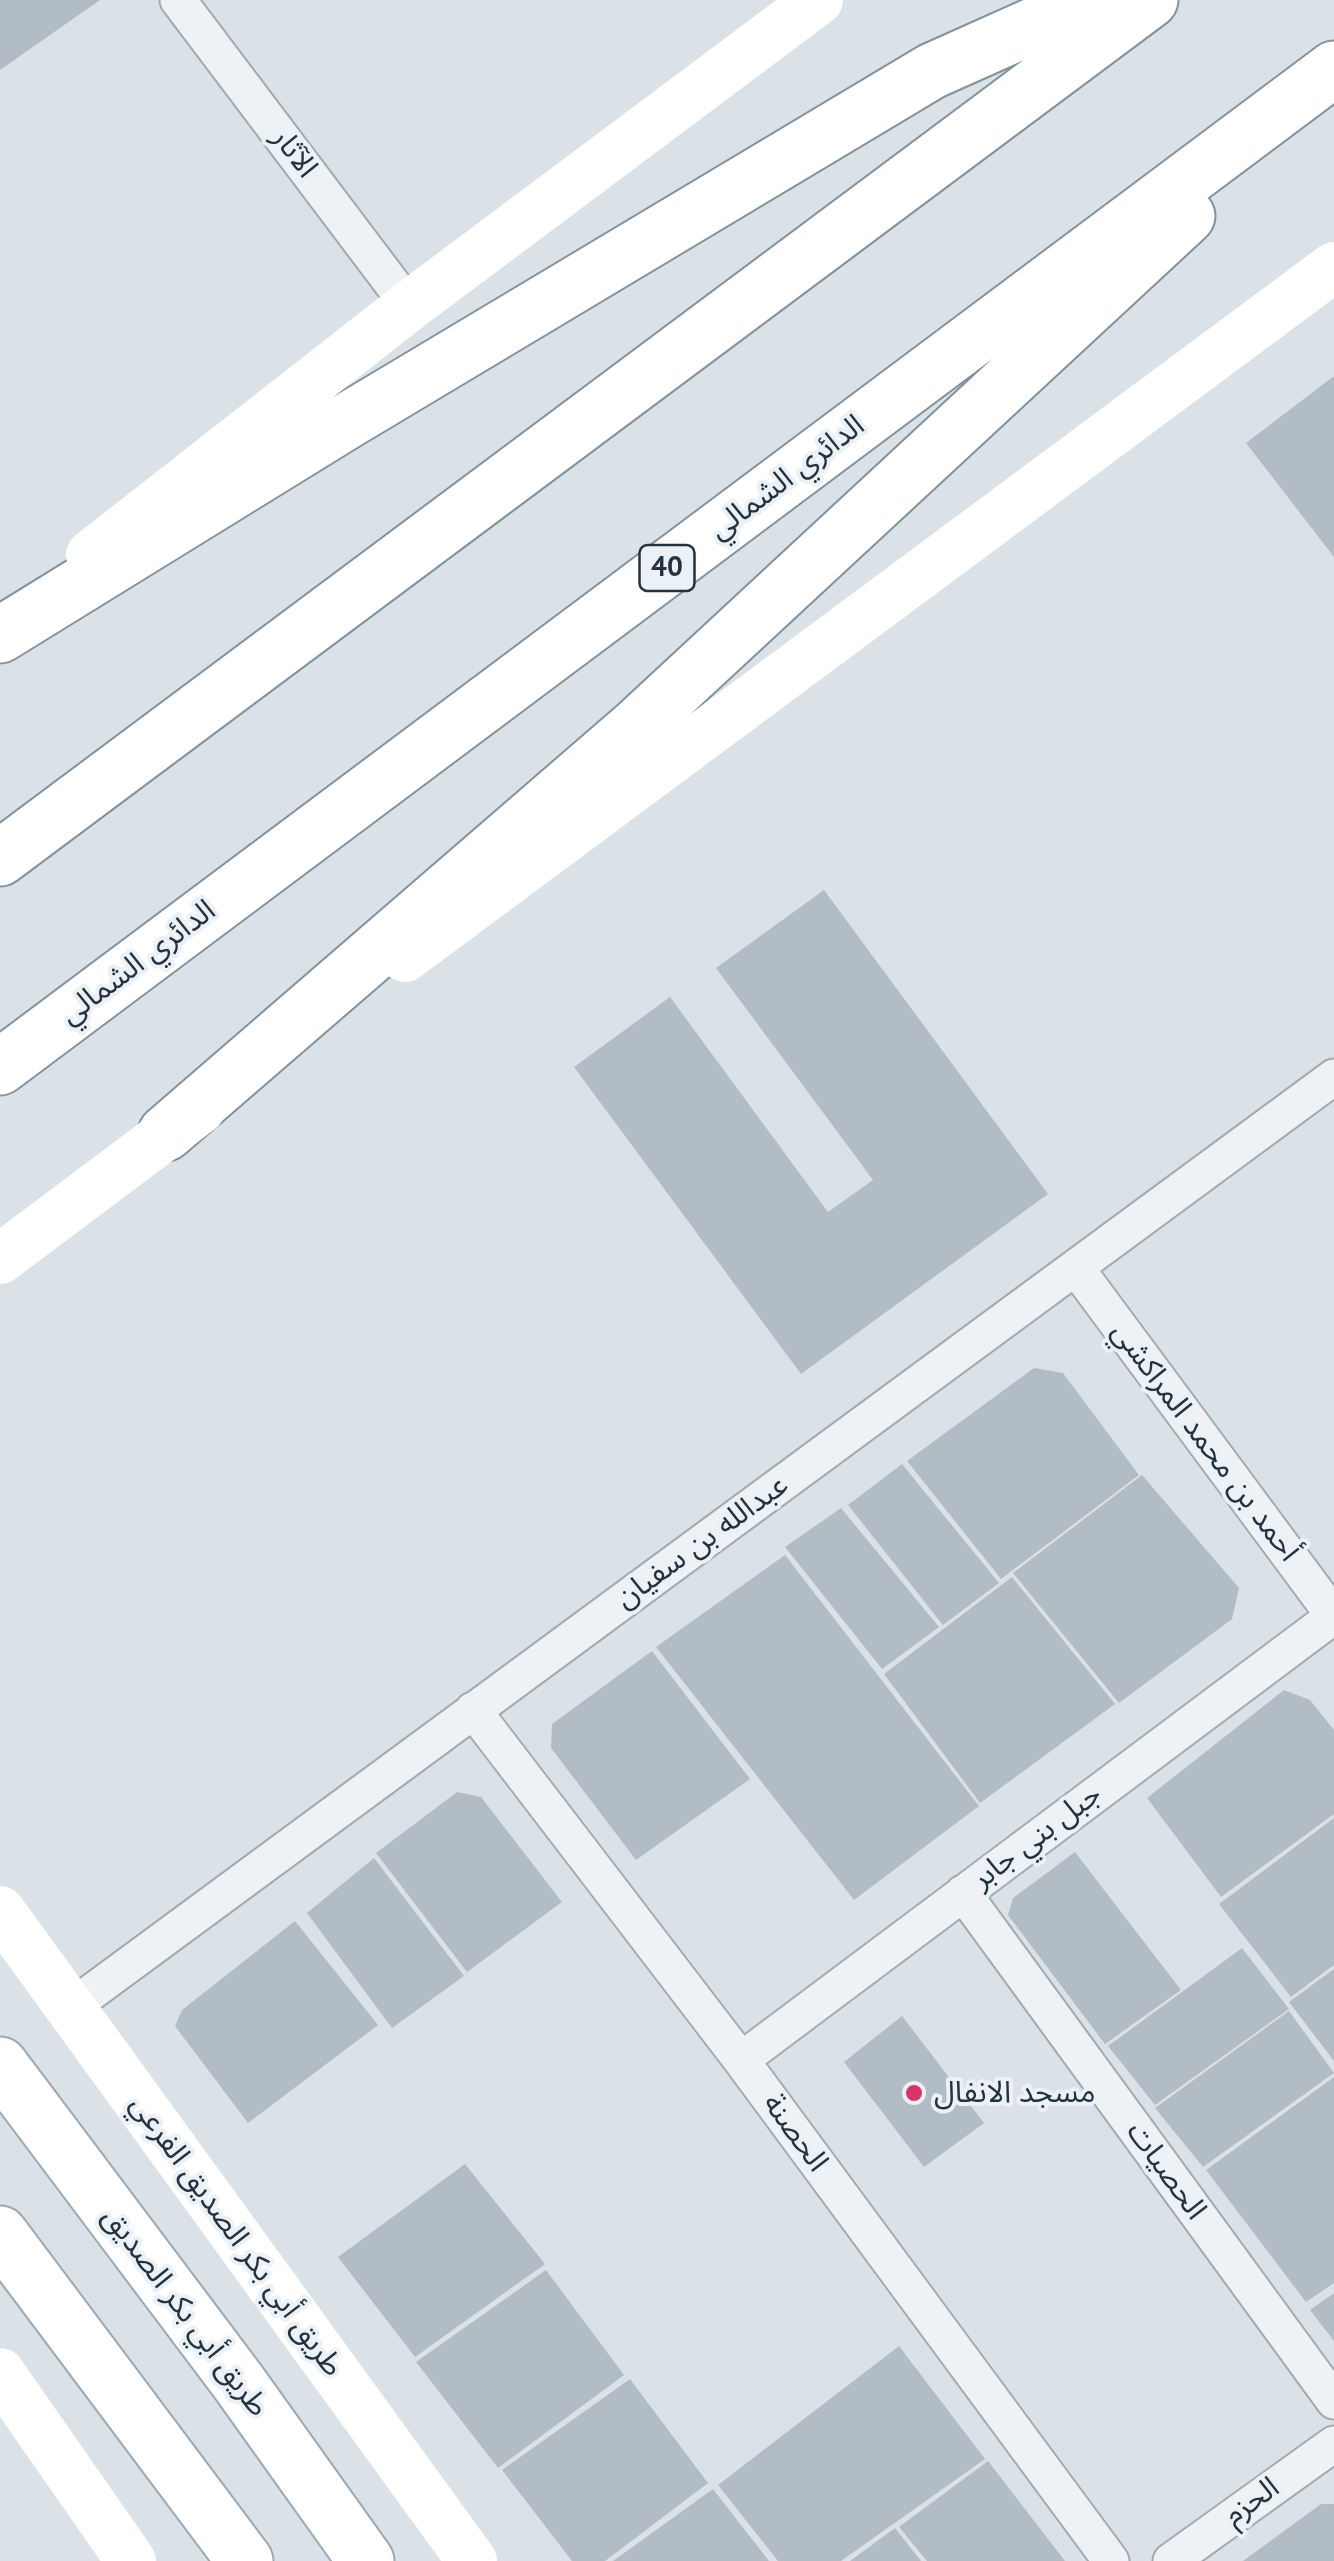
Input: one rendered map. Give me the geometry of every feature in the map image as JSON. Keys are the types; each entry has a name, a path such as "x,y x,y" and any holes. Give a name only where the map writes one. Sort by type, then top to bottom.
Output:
{"main road":[{"path":"0,635 331,431 932,71 1091,0"},
{"path":"0,858 1150,0"},
{"path":"166,1134 638,725 1060,336 1334,73"},
{"name":"الدائري الشمالي","path":"0,1067 1334,73"},
{"name":"طريق أبي بكر الصديق","path":"0,2065 239,2382 366,2561"},
{"path":"0,2234 245,2561"},
{"path":"239,2382 399,2561"}],"street":[{"name":"الآثار","path":"178,0 409,306"},
{"path":"0,627 409,306 818,0"},
{"path":"0,1259 1334,267"},
{"name":"عبدالله بن سفيان","path":"70,2008 1334,1077"},
{"name":"أحمد بن محمد المراكشي","path":"1076,1268 1334,1616"},
{"name":"جبل بني جابر","path":"741,2060 1334,1616"},
{"name":"الحصنة","path":"473,1710 741,2060 1111,2561"},
{"name":"الحصيات","path":"962,1893 1334,2401"},
{"name":"طريق أبي بكر الصديق الفرعي","path":"0,1911 472,2561"},
{"path":"0,2373 132,2561"},
{"name":"الحزم","path":"1171,2561 1334,2444"}],"building":[{"path":"0,0 100,0 0,70"},
{"path":"1334,376 1334,557 1246,443"},
{"path":"824,890 1048,1194 801,1374 574,1067 670,997 828,1212 873,1180 716,968"},
{"path":"1034,1368 1063,1373 1139,1475 1001,1579 907,1461"},
{"path":"902,1464 999,1583 943,1625 848,1505"},
{"path":"1142,1475 1239,1588 1232,1619 1119,1703 1013,1573"},
{"path":"841,1508 939,1627 882,1669 785,1547"},
{"path":"785,1555 979,1806 854,1900 656,1647"},
{"path":"1012,1577 1115,1704 980,1803 884,1674"},
{"path":"652,1651 750,1779 636,1860 551,1748 552,1724"},
{"path":"1284,1690 1310,1700 1334,1730 1334,1814 1221,1897 1147,1798"},
{"path":"457,1792 481,1797 562,1902 467,1972 376,1853"},
{"path":"1334,1818 1334,1965 1291,1997 1219,1904"},
{"path":"1075,1852 1181,1990 1105,2044 1008,1915 1013,1898"},
{"path":"374,1858 464,1976 392,2028 307,1913"},
{"path":"295,1921 378,2025 248,2123 175,2026 182,2010"},
{"path":"1242,1948 1289,2009 1155,2105 1108,2046"},
{"path":"1334,1969 1334,2061 1289,2002"},
{"path":"1289,2011 1334,2073 1203,2167 1155,2108"},
{"name":"مسجد الانفال","path":"902,2016 984,2123 924,2167 844,2062"},
{"path":"1334,2077 1334,2283 1306,2302 1206,2170"},
{"path":"465,2164 545,2264 415,2357 338,2257"},
{"path":"546,2270 624,2375 498,2468 416,2362"},
{"path":"1334,2293 1334,2341 1310,2310"},
{"path":"899,2346 985,2459 841,2561 778,2561 718,2485"},
{"path":"630,2379 708,2483 605,2561 572,2561 502,2470"},
{"path":"988,2461 1065,2561 927,2561 899,2527"},
{"path":"713,2489 769,2561 613,2561"},
{"path":"1321,2504 1334,2504 1334,2561 1243,2561"},
{"path":"895,2528 921,2561 850,2561"}],"place":[{"name":"مسجد الانفال","path":"914,2093"}]}
